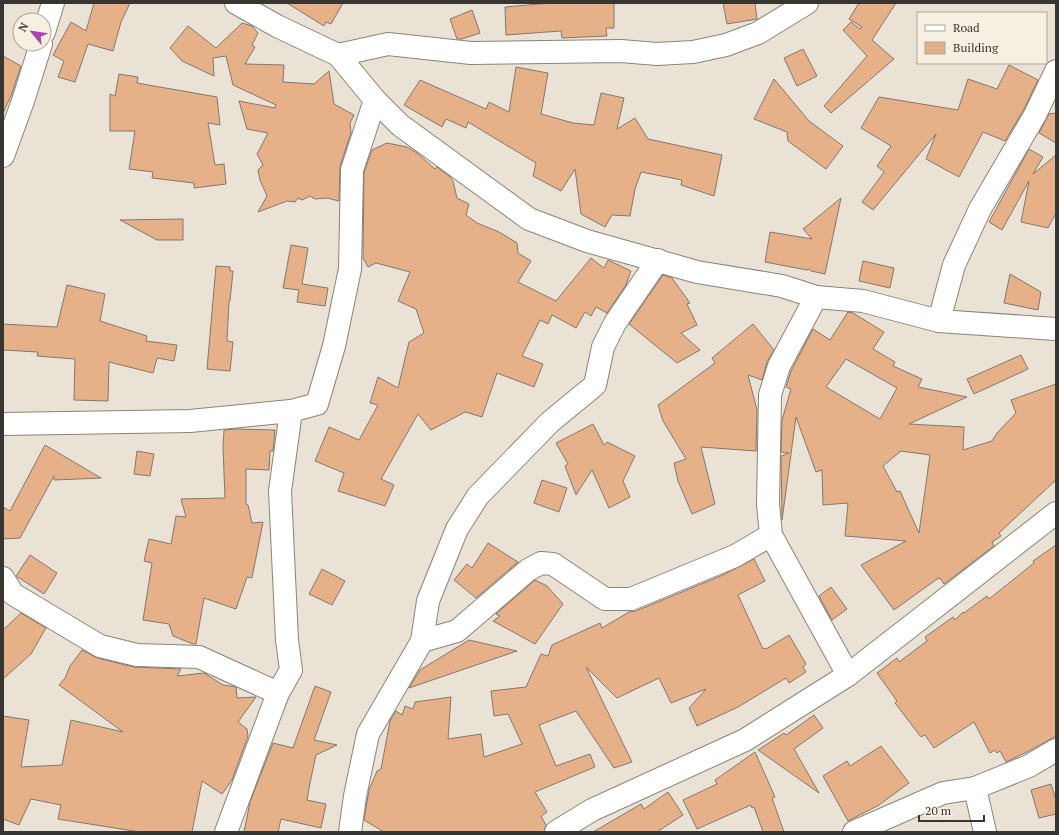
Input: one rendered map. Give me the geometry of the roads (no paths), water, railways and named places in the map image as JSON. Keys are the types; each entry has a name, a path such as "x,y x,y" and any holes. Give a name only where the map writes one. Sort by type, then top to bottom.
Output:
{"street":[{"path":"236,3 277,26 338,55 375,100 400,125 528,220 587,241 697,272 782,286 816,297 863,301 939,321 1056,330"},
{"path":"338,55 388,44 471,53 621,51 657,54 693,52 726,44 758,33 807,3"},
{"path":"3,156 38,52"},
{"path":"939,321 954,265 980,209 1035,115 1056,71"},
{"path":"3,424 190,421 291,411 317,404 334,346 350,269 352,170 375,100"},
{"path":"350,832 355,796 368,734 422,642 428,601 457,529 478,496 550,422 594,385 603,347 615,323 658,260"},
{"path":"816,297 779,366 770,395 768,504 771,535 848,675"},
{"path":"226,832 278,694 291,670 287,640 280,491 291,411"},
{"path":"556,832 592,810 745,740 848,675 1056,513"},
{"path":"422,642 457,632 528,570 541,563 553,564 605,599 631,599 735,556 771,535"},
{"path":"6,591 100,646 137,655 199,657 278,694"},
{"path":"854,832 943,793 975,788 1030,766 1056,750"},
{"path":"975,788 985,832"}]}
